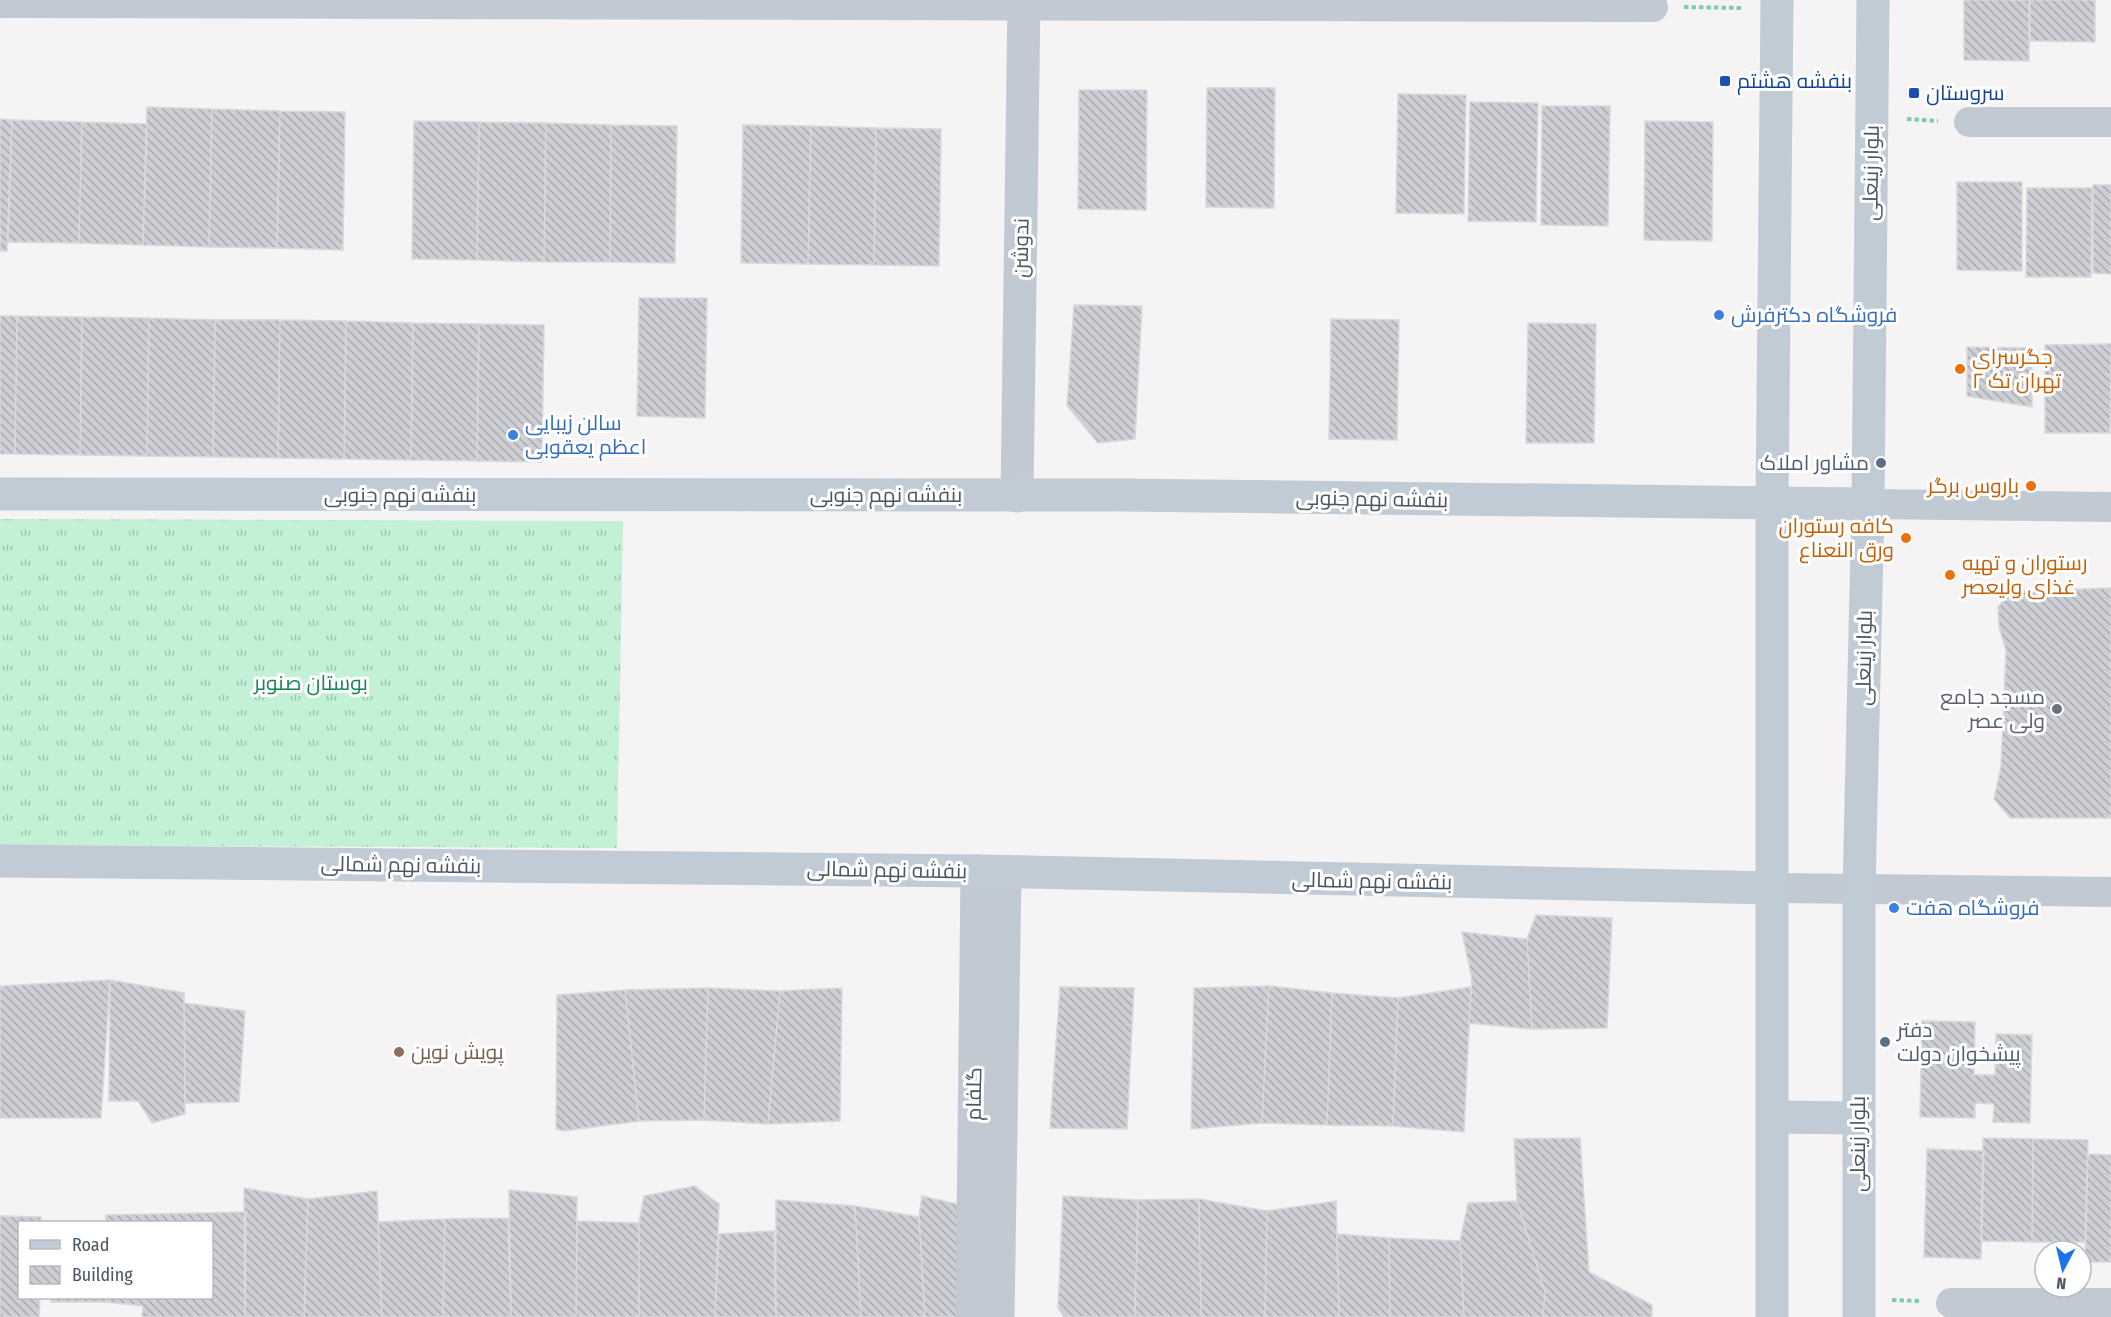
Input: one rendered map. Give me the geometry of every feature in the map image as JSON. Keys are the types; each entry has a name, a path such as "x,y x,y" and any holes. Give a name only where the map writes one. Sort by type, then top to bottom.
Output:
{"main road":[{"name":"بلوار زینعلی","path":"1859,1308 1859,889 1868,504 1873,0"},
{"path":"1772,1317 1772,504 1777,4"},
{"name":"بنفشه نهم جنوبی","path":"0,494 1017,496 1868,504"},
{"name":"بنفشه نهم شمالی","path":"0,861 991,871 1773,888"},
{"path":"1773,1117 1858,1118"}],"street":[{"path":"0,3 1653,7"},
{"name":"ندوشن","path":"1017,496 1024,4"},
{"path":"1969,122 2111,122"},
{"path":"1868,504 2111,507"},
{"name":"گلفام","path":"972,1317 991,871"},
{"name":"گلفام","path":"991,871 998,1317"},
{"path":"1773,888 2111,892"},
{"path":"1951,1303 2111,1303"}],"path":[{"path":"1653,7 1777,4"},
{"path":"1872,117 1969,122"},
{"path":"1859,1308 1951,1303"}],"green space":[{"name":"بوستان صنوبر","path":"0,519 623,521 617,848 0,845"}],"building":[{"path":"1964,0 2029,0 2029,61 1964,60"},
{"path":"2030,0 2095,0 2095,42 2030,41"},
{"path":"1207,88 1275,88 1274,208 1206,207"},
{"path":"1079,90 1147,90 1146,210 1078,209"},
{"path":"1398,94 1466,95 1464,214 1396,213"},
{"path":"1470,102 1538,103 1536,222 1468,221"},
{"path":"1542,106 1610,106 1608,226 1541,225"},
{"path":"147,107 212,109 209,247 143,245"},
{"path":"212,109 280,111 277,248 209,247"},
{"path":"280,111 345,112 343,250 277,248"},
{"path":"0,119 12,120 7,251 0,251"},
{"path":"12,120 82,122 79,243 8,242"},
{"path":"414,121 479,122 477,260 412,259"},
{"path":"1645,121 1713,122 1712,241 1644,240"},
{"path":"82,122 147,124 143,245 79,243"},
{"path":"479,122 546,123 544,262 477,260"},
{"path":"546,123 611,125 610,262 544,262"},
{"path":"611,125 677,126 675,263 610,262"},
{"path":"743,125 811,126 808,264 741,263"},
{"path":"811,126 876,128 874,265 808,264"},
{"path":"876,128 941,129 939,266 874,265"},
{"path":"1957,182 2022,182 2022,271 1957,270"},
{"path":"2093,185 2111,185 2111,274 2093,273"},
{"path":"2027,188 2092,188 2091,277 2026,277"},
{"path":"639,298 707,298 705,418 637,416"},
{"path":"1074,305 1142,306 1135,439 1098,443 1067,406"},
{"path":"0,316 17,316 15,454 0,454"},
{"path":"17,316 82,317 80,455 15,454"},
{"path":"82,317 149,318 147,456 80,455"},
{"path":"149,318 215,320 213,457 147,456"},
{"path":"1331,319 1399,320 1397,440 1329,439"},
{"path":"215,320 280,320 278,458 213,457"},
{"path":"280,320 346,321 344,459 278,458"},
{"path":"346,321 413,323 411,460 344,459"},
{"path":"413,323 479,324 477,461 411,460"},
{"path":"1528,323 1596,324 1594,443 1526,443"},
{"path":"479,324 544,325 542,462 477,461"},
{"path":"2111,344 2110,433 2045,433 2045,345"},
{"path":"1967,347 2032,348 2032,407 1967,396"},
{"name":"مسجد جامع ولی عصر","path":"2111,588 2111,818 2010,818 1994,799 2001,767 2006,650 1999,627 1998,607 2013,591"},
{"path":"1536,915 1612,918 1607,1028 1532,1029 1527,939"},
{"path":"1462,932 1527,939 1532,1029 1469,1023 1472,979"},
{"path":"110,980 101,1118 0,1118 0,986"},
{"path":"110,980 184,993 185,1114 152,1123 138,1101 109,1101"},
{"path":"1269,986 1332,993 1327,1125 1262,1123"},
{"path":"1269,986 1262,1123 1191,1129 1194,988"},
{"path":"1060,987 1134,988 1127,1129 1050,1128"},
{"path":"1471,987 1464,1132 1393,1126 1398,998"},
{"path":"708,988 704,1120 639,1121 625,990"},
{"path":"708,988 780,991 768,1124 704,1120"},
{"path":"842,988 840,1121 768,1124 780,991"},
{"path":"625,990 639,1121 564,1131 556,1129 557,995"},
{"path":"1332,993 1398,998 1393,1126 1327,1125"},
{"path":"184,1003 245,1011 239,1102 185,1103"},
{"path":"1922,1021 1975,1022 1974,1075 1995,1075 1996,1034 2032,1035 2030,1123 1993,1122 1994,1104 1975,1103 1975,1118 1920,1117"},
{"path":"1580,1138 1589,1272 1652,1305 1652,1317 1543,1317 1545,1292 1517,1201 1514,1139"},
{"path":"1983,1138 2033,1139 2032,1242 1981,1241"},
{"path":"2033,1139 2088,1140 2085,1239 2033,1239 2032,1242"},
{"path":"1927,1149 1984,1151 1981,1259 1924,1257"},
{"path":"2088,1154 2111,1155 2111,1262 2093,1262 2093,1239 2086,1239"},
{"path":"695,1186 719,1204 715,1317 639,1317 639,1223 644,1196"},
{"path":"244,1188 308,1199 304,1317 245,1317"},
{"path":"509,1190 577,1197 576,1317 511,1317"},
{"path":"377,1191 382,1317 304,1317 308,1199"},
{"path":"922,1196 966,1206 965,1317 925,1317 919,1217"},
{"path":"1063,1196 1138,1200 1135,1317 1064,1317 1058,1308"},
{"path":"1199,1199 1201,1317 1135,1317 1138,1200"},
{"path":"1199,1199 1267,1211 1265,1317 1201,1317"},
{"path":"776,1200 855,1206 861,1317 776,1317"},
{"path":"1336,1201 1339,1317 1265,1317 1267,1211"},
{"path":"1517,1201 1545,1292 1543,1317 1464,1317 1460,1241 1468,1203"},
{"path":"855,1206 919,1217 925,1317 861,1317"},
{"path":"246,1212 245,1317 142,1317 143,1306 106,1302 106,1299 213,1299 213,1221 106,1221 106,1215"},
{"path":"0,1216 41,1217 41,1221 18,1221 18,1299 40,1299 39,1317 0,1317"},
{"path":"508,1218 511,1317 443,1317 445,1219"},
{"path":"445,1219 443,1317 382,1317 378,1222"},
{"path":"577,1221 639,1223 639,1317 576,1317"},
{"path":"774,1231 776,1317 715,1317 719,1234"},
{"path":"1337,1234 1389,1238 1390,1317 1339,1317"},
{"path":"1389,1238 1460,1241 1464,1317 1390,1317"},
{"path":"50,1299 106,1299 106,1302 51,1302"}],"place":[{"name":"بنفشه هشتم","path":"1725,81"},
{"name":"سروستان","path":"1914,93"},
{"name":"فروشگاه دکترفرش","path":"1719,315"},
{"name":"جگرسرای تهران تک ۲","path":"1960,369"},
{"name":"سالن زیبایی اعظم یعقوبی","path":"513,435"},
{"name":"مشاور املاک","path":"1881,463"},
{"name":"باروس برگر","path":"2031,486"},
{"name":"کافه رستوران ورق النعناع","path":"1906,538"},
{"name":"رستوران و تهیه غذای ولیعصر","path":"1950,575"},
{"name":"مسجد جامع ولی عصر","path":"2057,709"},
{"name":"فروشگاه هفت","path":"1894,908"},
{"name":"دفتر پیشخوان دولت","path":"1885,1042"},
{"name":"پویش نوین","path":"399,1052"}]}
